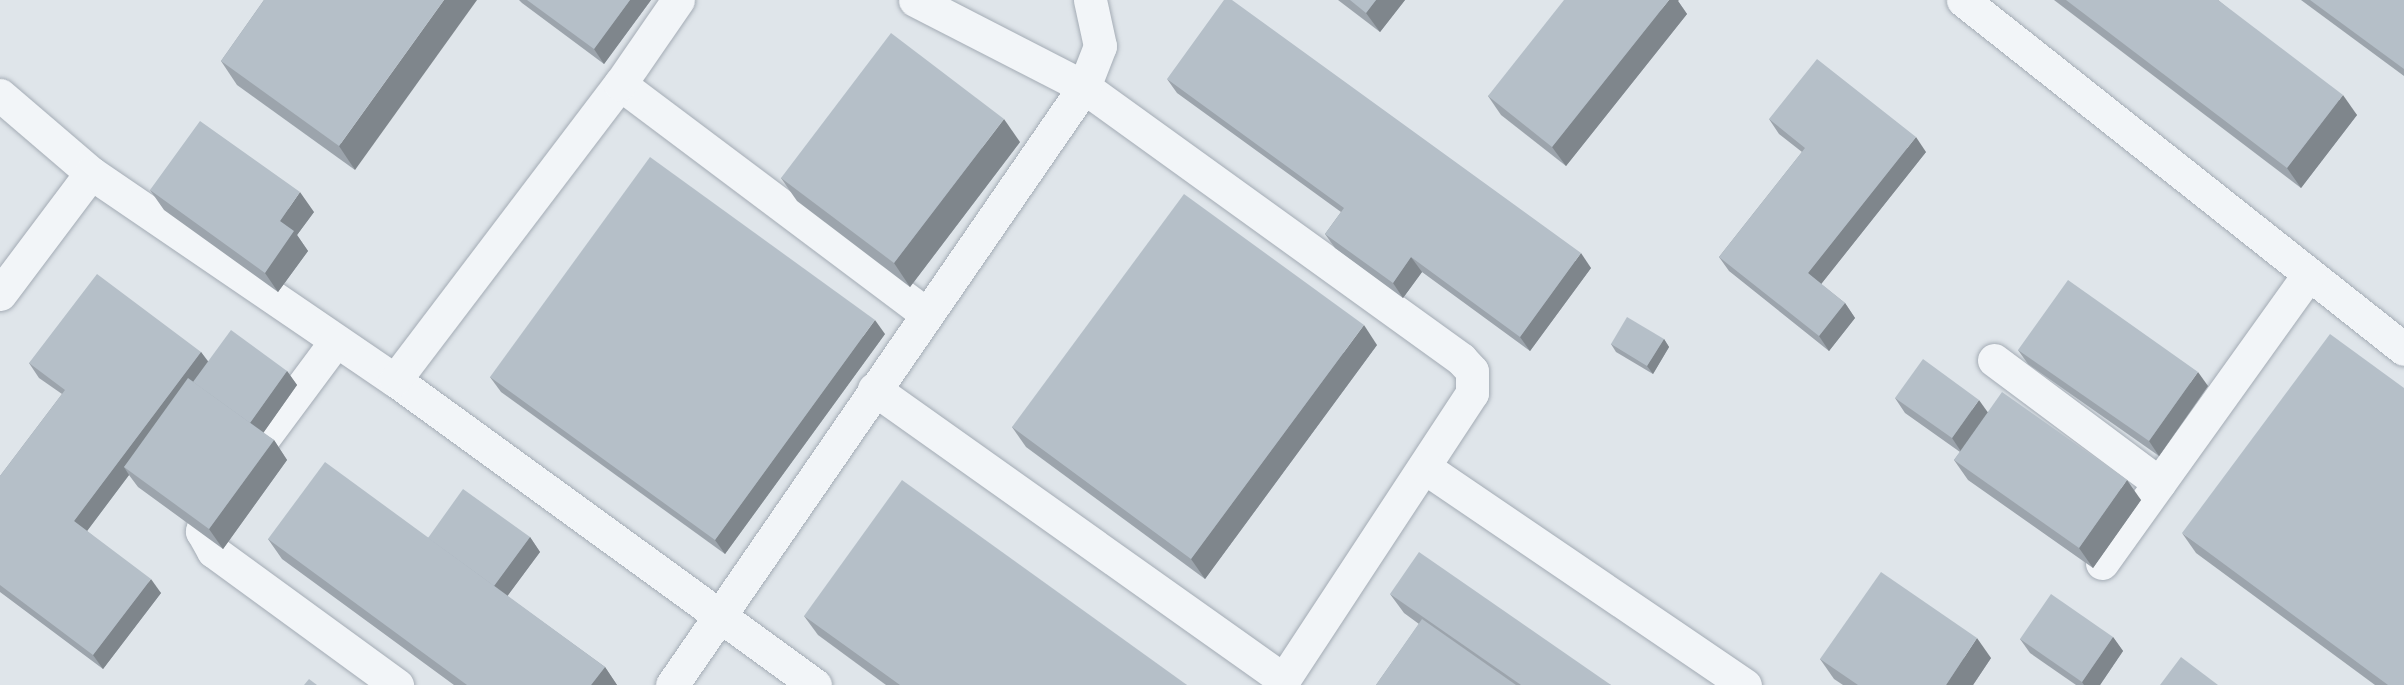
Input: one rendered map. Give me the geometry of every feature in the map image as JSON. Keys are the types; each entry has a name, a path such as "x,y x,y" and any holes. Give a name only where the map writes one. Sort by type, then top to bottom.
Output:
{"lane":[{"path":"394,380 620,84 678,0"},
{"path":"874,389 1282,682 1472,393 1474,378 1467,364 1084,87 915,0"},
{"path":"672,685 1084,87 1100,46 1090,0"},
{"path":"1963,0 2404,349"},
{"path":"620,84 926,314"},
{"path":"0,95 91,173 335,342 394,380 815,685"},
{"path":"0,294 91,173"},
{"path":"2102,563 2308,274"},
{"path":"335,342 206,516 202,531 213,551 397,685"},
{"path":"1994,360 2159,483"},
{"path":"1424,466 1745,685"}],"building":[{"path":"264,0 444,0 339,146 221,61"},
{"path":"527,0 630,0 594,49"},
{"path":"1224,0 1232,0 1581,253 1520,337 1411,257 1393,283 1325,234 1344,208 1167,79"},
{"path":"1350,0 1376,0 1366,13"},
{"path":"1564,0 1669,0 1552,147 1488,96"},
{"path":"2066,0 2218,0 2343,95 2287,168"},
{"path":"2310,0 2404,0 2404,69"},
{"path":"891,33 1004,119 894,263 781,178"},
{"path":"1817,59 1916,137 1808,273 1845,303 1819,336 1719,257 1805,148 1769,119"},
{"path":"200,121 300,192 280,221 294,231 265,273 150,190"},
{"path":"650,157 875,320 715,540 490,377"},
{"path":"1184,194 1364,325 1191,559 1012,427"},
{"path":"97,274 201,352 74,521 151,579 93,655 0,585 0,476 65,390 29,363"},
{"path":"2068,280 2198,372 2149,441 2018,350"},
{"path":"1627,317 1664,339 1647,366 1611,344"},
{"path":"231,330 287,371 250,423 193,382"},
{"path":"2330,334 2404,388 2404,685 2388,685 2182,533"},
{"path":"1923,359 1979,400 1952,438 1895,398"},
{"path":"188,378 274,440 209,529 124,467"},
{"path":"2002,392 2127,480 2079,548 1954,460"},
{"path":"325,462 605,667 591,685 467,685 268,539"},
{"path":"902,480 1187,685 900,685 804,616"},
{"path":"463,489 530,537 494,586 428,538"},
{"path":"1419,552 1611,685 1521,685 1390,594"},
{"path":"1881,572 1977,638 1946,685 1858,685 1820,659"},
{"path":"2051,594 2113,637 2082,682 2020,639"},
{"path":"1422,619 1516,685 1376,685"},
{"path":"2181,657 2218,685 2160,685"},
{"path":"309,679 317,685 304,685"}]}
